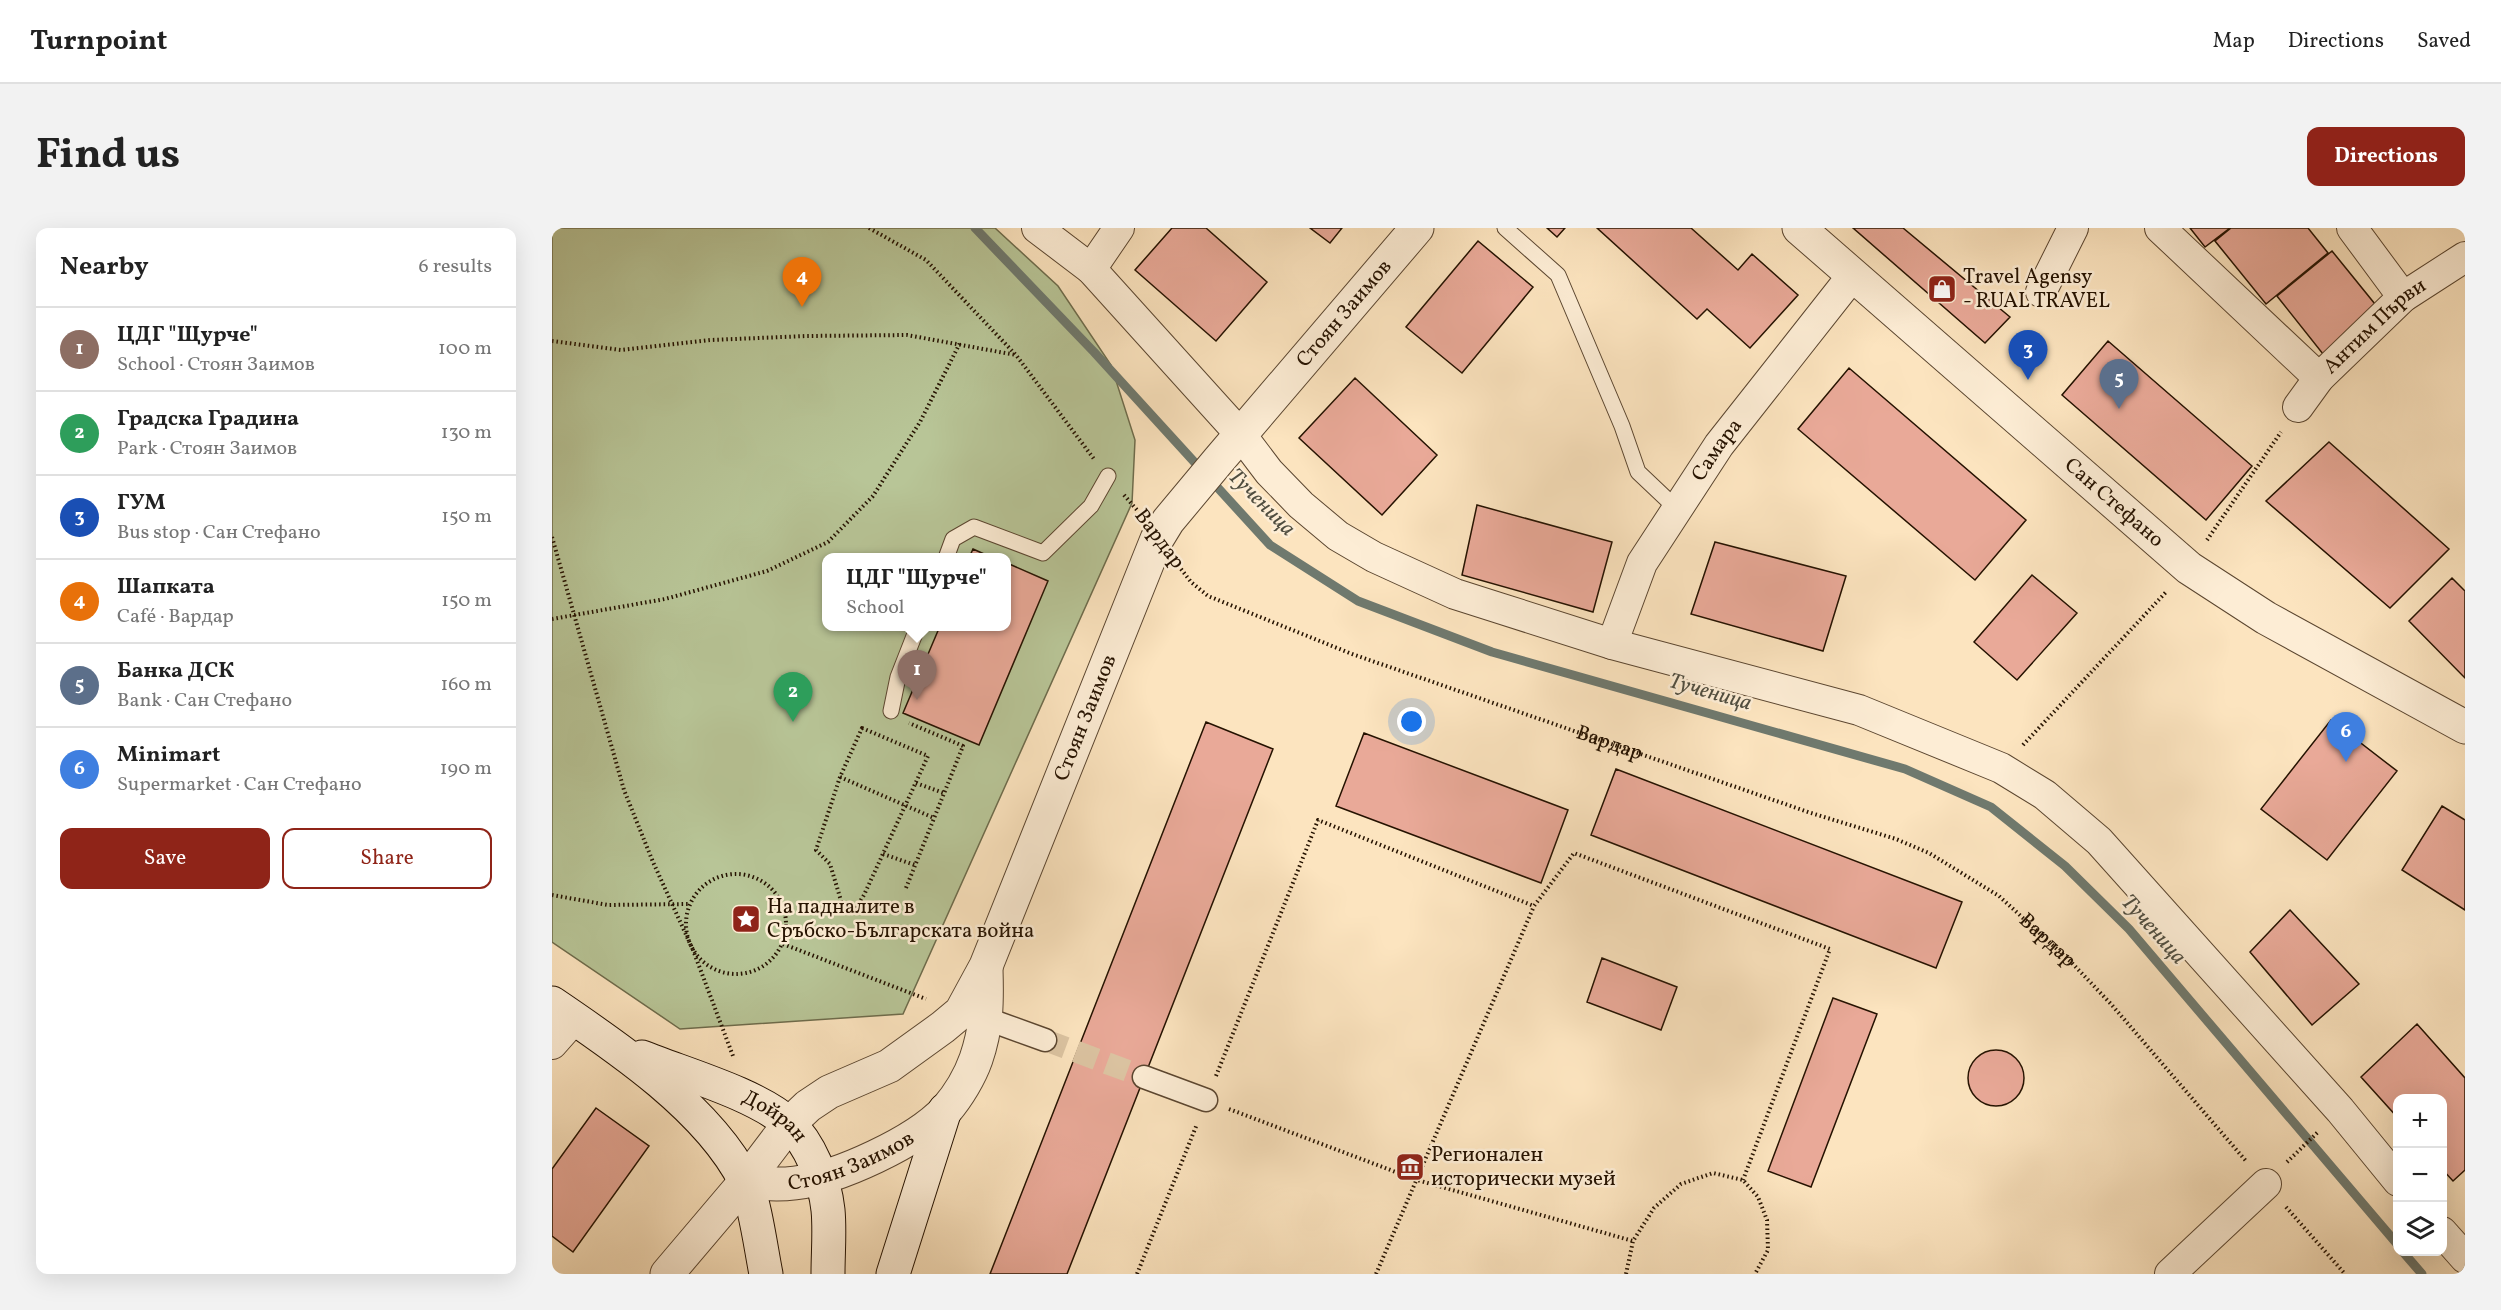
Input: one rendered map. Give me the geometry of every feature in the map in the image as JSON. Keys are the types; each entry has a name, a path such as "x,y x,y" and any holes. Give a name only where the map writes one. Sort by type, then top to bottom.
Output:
{"street":[{"path":"1037,228 1091,269 1241,435 1269,472 1301,505 1338,536 1374,557 1455,594 1612,644 1859,710 2001,768 2045,795 2099,841 2340,1110 2393,1175"},
{"path":"1091,269 1119,228"},
{"name":"Стоян Заимов","path":"667,1274 745,1182 789,1124 808,1106 829,1092 889,1066 974,1015 986,966 1163,530 1218,461 1417,228"},
{"name":"Сан Стефано","path":"1799,228 2189,568 2266,618 2465,727"},
{"path":"2041,292 2073,228"},
{"path":"2160,228 2319,378"},
{"path":"2352,228 2403,297"},
{"name":"Антим Първи","path":"2298,407 2319,378 2403,297 2465,257"},
{"name":"Самара","path":"1612,644 1642,562 1719,445 1853,275"},
{"path":"552,1044 563,1011"},
{"name":"Дойран","path":"563,1011 614,1046 702,1122 725,1151 745,1182 766,1274"},
{"path":"892,1274 945,1110 962,1087 976,1060 974,1015 1046,1040"},
{"name":"Дойран","path":"614,1046 750,1099 789,1124 804,1143 822,1178 828,1210 828,1274"},
{"path":"1144,1077 1206,1100"},
{"name":"Стоян Заимов","path":"745,1182 780,1184 822,1178 849,1168 904,1141 945,1110"},
{"path":"2170,1274 2273,1177"},
{"path":"2447,1238 2465,1258"}],"lane":[{"path":"1505,228 1558,275 1622,426 1638,472 1677,509"},
{"path":"948,553 953,539 974,527 1043,553 1091,506 1108,476"},
{"path":"891,711 898,677 916,631"}],"path":[{"name":"Вардар","path":"869,228 926,260 1016,355 1060,416 1108,476 1134,505 1163,530 1191,582 1208,596 1353,654 1811,813 1896,839 1929,853 1999,896 2071,962 2273,1177 2345,1274"},
{"path":"552,341 621,350 710,340 907,335 1016,355"},
{"path":"552,619 665,599 768,571 828,542 873,496 920,422 960,343"},
{"path":"2001,768 2189,568 2298,407"},
{"path":"552,537 624,790 693,950 703,963 716,971 731,975 747,974 762,968 774,958 783,944 787,929 786,914 780,898 770,886 757,878 741,874 726,875 711,880 698,891 690,904 686,919 687,935 693,950 750,1099"},
{"path":"891,711 914,727 963,746 906,888"},
{"path":"862,728 928,756 916,783 856,908 842,904 830,864 816,850 840,777 862,728"},
{"path":"840,777 904,807 934,818"},
{"path":"916,783 944,793"},
{"path":"1137,1274 1318,820 1534,906"},
{"path":"1376,1274 1534,906 1574,853 1830,949 1743,1180"},
{"path":"883,854 915,865"},
{"path":"552,895 608,905 690,904"},
{"path":"783,944 974,1015"},
{"path":"1206,1100 1417,1180 1633,1241"},
{"path":"2273,1177 2319,1131"},
{"path":"1626,1274 1633,1241 1654,1208 1681,1184 1713,1173 1743,1180 1758,1197 1767,1220 1768,1250 1755,1274"}],"green space":[{"path":"552,228 995,228 1058,286 1111,365 1135,440 1132,503 903,1014 680,1029 552,942"}],"building":[{"path":"1172,228 1206,228 1267,282 1216,341 1135,270"},
{"path":"1310,228 1342,228 1330,243"},
{"path":"1547,228 1565,228 1557,237"},
{"path":"1597,228 1691,228 1738,270 1752,254 1798,295 1750,348 1707,309 1697,319"},
{"path":"1853,228 1903,228 2010,317 1985,343"},
{"path":"2190,228 2230,228 2205,247"},
{"path":"2231,228 2308,228 2328,253 2266,304 2215,241"},
{"path":"1478,241 1533,287 1462,373 1406,327"},
{"path":"2332,251 2379,309 2323,354 2277,296"},
{"path":"2108,341 2252,466 2206,520 2062,395"},
{"path":"1849,368 2026,520 1975,580 1798,429"},
{"path":"1355,378 1437,455 1382,515 1299,438"},
{"path":"2329,442 2449,549 2390,608 2266,501"},
{"path":"1477,505 1612,542 1593,612 1462,575"},
{"path":"1715,542 1846,576 1823,651 1691,614"},
{"path":"1011,565 1048,581 979,745 903,713 938,631 1011,631"},
{"path":"2032,575 2077,613 2017,680 1974,642"},
{"path":"2452,578 2465,591 2465,678 2409,621"},
{"path":"2331,720 2397,771 2327,860 2261,809"},
{"path":"1206,722 1273,749 1067,1274 990,1274"},
{"path":"1364,733 1568,810 1541,883 1336,806"},
{"path":"1616,769 1962,902 1936,968 1591,835"},
{"path":"2442,806 2465,820 2465,910 2402,870"},
{"path":"2290,910 2359,984 2312,1025 2250,952"},
{"path":"1602,958 1677,987 1661,1030 1587,1002"},
{"path":"1833,998 1877,1014 1811,1187 1768,1171"},
{"path":"2417,1024 2465,1078 2465,1170 2453,1181 2447,1174 2447,1094 2393,1094 2393,1112 2361,1077"},
{"path":"1996,1050 2007,1052 2016,1058 2022,1067 2024,1078 2022,1089 2016,1098 2007,1104 1996,1106 1985,1104 1976,1098 1970,1089 1968,1078 1970,1067 1976,1058 1985,1052"},
{"path":"596,1108 649,1146 573,1252 552,1236 552,1169"}],"waterway":[{"name":"Тученица","path":"975,228 1094,352 1270,545 1358,601 1492,652 1905,769 1991,807 2065,866 2129,929 2393,1239"},
{"name":"Тученица","path":"2406,1256 2422,1274"}],"tunnel":[{"path":"1045,1040 1144,1077"}],"place":[{"name":"Travel Agensy - RUAL TRAVEL","path":"1942,289"},
{"name":"Шапката","path":"802,307"},
{"name":"ГУМ","path":"2028,380"},
{"name":"Банка ДСК","path":"2119,409"},
{"name":"ЦДГ \"Щурче\"","path":"917,700"},
{"name":"Градска Градина","path":"793,722"},
{"name":"Minimart","path":"2346,762"},
{"name":"На падналите в Сръбско-Българската война","path":"746,919"},
{"name":"Регионален исторически музей","path":"1410,1167"}]}
